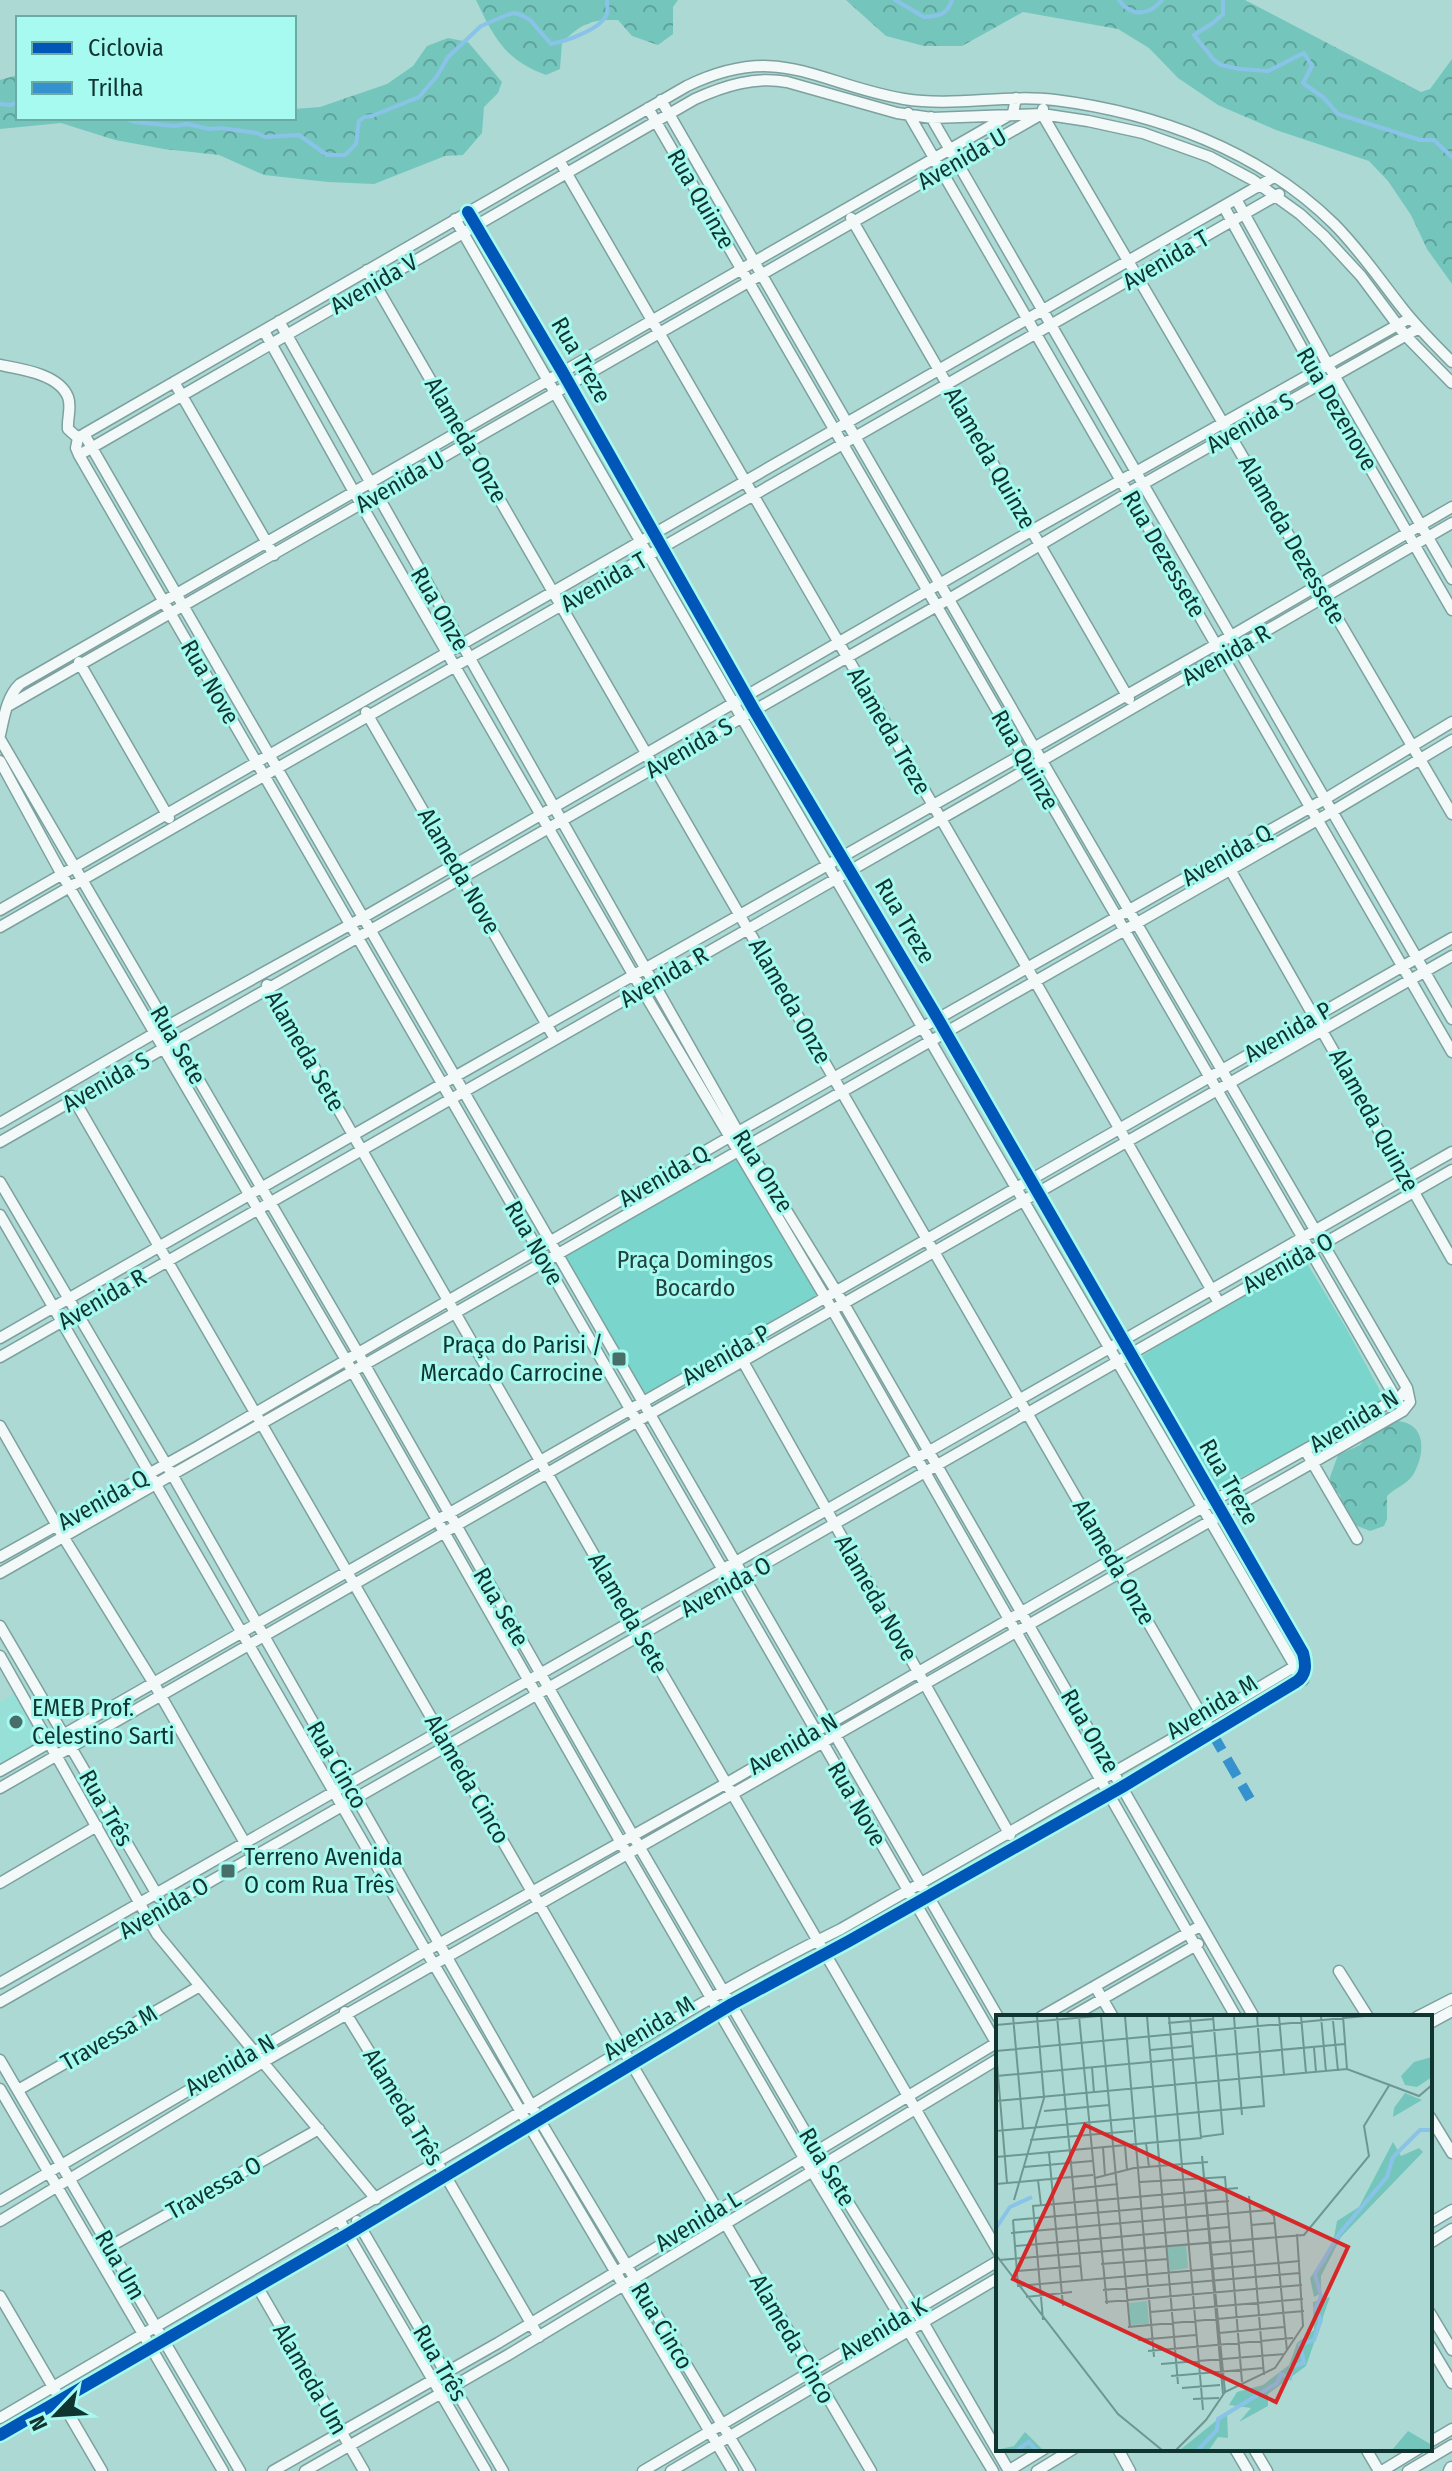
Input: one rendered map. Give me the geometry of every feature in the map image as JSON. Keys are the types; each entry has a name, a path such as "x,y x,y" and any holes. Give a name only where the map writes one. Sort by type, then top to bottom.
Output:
{"street":[{"name":"Avenida V","path":"81,436 661,100 723,71 765,65 791,67 899,98 953,102 1044,99 1105,109 1191,132 1290,187 1335,225 1410,318 1452,362"},
{"name":"Avenida V","path":"79,455 669,113 705,94 751,81 775,80 909,115 932,118 1013,113 1088,121 1157,137 1210,157 1260,185 1324,236 1361,276 1405,335 1452,383"},
{"name":"Rua Dezessete","path":"899,98 1452,1052"},
{"name":"Avenida U","path":"0,734 13,691 20,684 1013,113 1016,98"},
{"path":"1042,114 1044,99"},
{"name":"Rua Quinze","path":"661,100 1407,1388"},
{"name":"Rua Dezessete","path":"922,101 1452,1019"},
{"name":"Rua Quinze","path":"648,108 1403,1411"},
{"name":"Avenida U","path":"8,706 1042,114"},
{"name":"Alameda Dezessete","path":"1042,114 1452,814"},
{"name":"Alameda Treze","path":"559,160 1219,1303"},
{"name":"Avenida T","path":"0,910 1274,177"},
{"name":"Avenida T","path":"0,927 1290,187"},
{"name":"Rua Dezenove","path":"1236,199 1452,579"},
{"name":"Rua Dezenove","path":"1224,207 1314,371 1452,610"},
{"name":"Alameda Quinze","path":"845,209 1134,708"},
{"name":"Rua Treze","path":"468,212 1303,1653"},
{"name":"Rua Treze","path":"455,219 1302,1679"},
{"name":"Alameda Onze","path":"367,270 1212,1733"},
{"name":"Avenida S","path":"0,1123 364,917 1031,531 1410,318"},
{"name":"Rua Onze","path":"279,321 460,645 655,982 733,1135"},
{"name":"Avenida S","path":"0,1142 1419,328"},
{"name":"Rua Onze","path":"264,331 634,976 733,1135 836,1290 1253,2015"},
{"path":"0,365 39,374 61,386 70,405 68,429 81,436"},
{"path":"174,382 274,555"},
{"name":"Rua Nove","path":"996,2042 79,455 76,445 81,436 92,447 177,593 997,2015"},
{"name":"Avenida R","path":"0,1338 1452,507"},
{"name":"Avenida R","path":"0,1357 1452,523"},
{"path":"74,652 174,826"},
{"name":"Alameda Nove","path":"361,703 555,1039"},
{"name":"Avenida Q","path":"0,1557 1325,799 1452,722"},
{"name":"Rua Sete","path":"0,734 73,867 365,1365 632,1835 996,2450"},
{"name":"Avenida Q","path":"0,1573 1421,761 1452,740"},
{"name":"Rua Sete","path":"0,761 69,887 346,1360 628,1855 804,2158 993,2471"},
{"name":"Alameda Quinze","path":"1223,857 1452,1259"},
{"name":"Avenida P","path":"0,1771 1452,938"},
{"name":"Avenida P","path":"0,1788 1452,956"},
{"name":"Alameda Sete","path":"261,974 996,2248"},
{"name":"Alameda Cinco","path":"65,1085 631,2064 871,2471"},
{"name":"Rua Onze","path":"742,1148 1235,2015"},
{"name":"Avenida O","path":"0,1983 1452,1152"},
{"name":"Avenida O","path":"0,2002 1452,1170"},
{"name":"Rua Cinco","path":"0,1182 173,1476 447,1958 623,2285 733,2471"},
{"name":"Rua Cinco","path":"0,1215 426,1951 527,2109"},
{"name":"Alameda Nove","path":"736,1350 1016,1846"},
{"name":"Avenida N","path":"0,2201 426,1951 727,1783 1215,1500 1396,1399 1407,1388"},
{"name":"Avenida N","path":"0,2221 263,2062 1403,1411 1410,1402 1407,1388"},
{"path":"0,1426 64,1538 161,1695 253,1857"},
{"path":"1305,1450 1357,1539"},
{"name":"Rua Três","path":"0,1626 164,1907"},
{"path":"1302,1679 1305,1667 1303,1653"},
{"name":"Avenida M","path":"0,2418 340,2221 724,1991 920,1884 1205,1720 1294,1667 1303,1653"},
{"name":"Rua Três","path":"0,1656 162,1941 376,2199"},
{"path":"200,1656 207,1669"},
{"name":"Avenida M","path":"0,2435 348,2234 720,2010 1122,1787 1302,1679"},
{"path":"0,1883 97,1826"},
{"path":"1044,2015 1200,1926"},
{"path":"1075,2015 1208,1939"},
{"path":"1339,1971 1367,2015"},
{"name":"Travessa M","path":"18,2090 200,1986"},
{"path":"1095,1986 1112,2015"},
{"path":"1421,2015 1452,1999"},
{"name":"Alameda Três","path":"339,2002 539,2337"},
{"path":"1432,2022 1452,2011"},
{"name":"Avenida L","path":"273,2471 531,2323 996,2045"},
{"name":"Rua Um","path":"0,2060 240,2471"},
{"name":"Avenida L","path":"305,2471 539,2337 996,2060"},
{"name":"Rua Um","path":"0,2089 223,2471"},
{"path":"1432,2120 1452,2153"},
{"name":"Rua Cinco","path":"534,2122 635,2278 750,2471"},
{"name":"Travessa O","path":"109,2247 319,2129"},
{"path":"1432,2222 1452,2210"},
{"name":"Rua Três","path":"353,2213 503,2471"},
{"name":"Rua Três","path":"340,2221 486,2471"},
{"path":"1432,2242 1452,2229"},
{"name":"Avenida K","path":"643,2471 996,2262"},
{"name":"Avenida K","path":"671,2471 996,2279"},
{"name":"Alameda Um","path":"257,2286 364,2471"},
{"path":"0,2296 102,2471"},
{"path":"1432,2316 1452,2350"},
{"path":"1432,2349 1452,2383"},
{"path":"1432,2441 1452,2429"},
{"path":"1408,2471 1452,2445"},
{"name":"Rua Sete","path":"997,2451 1008,2471"},
{"path":"1008,2471 1041,2451"},
{"path":"1037,2471 1070,2451"},
{"path":"1119,2451 1130,2471"},
{"path":"1236,2451 1248,2471"},
{"path":"1255,2451 1267,2471"},
{"path":"1367,2451 1380,2471 1415,2451"}],"shaded area":[{"name":"EMEB Prof. Celestino Sarti","path":"15,1693 43,1742 0,1765 0,1702"}],"green space":[{"path":"476,0 678,0 673,7 673,34 658,45 632,36 618,20 600,20 581,27 562,42 560,69 546,75 520,62 502,46"},
{"path":"846,0 1245,0 1421,92 1430,89 1452,59 1452,284 1427,249 1411,215 1388,181 1369,161 1276,130 1218,105 1178,78 1149,48 1118,29 1023,12 962,46 924,46 886,36"},
{"path":"448,38 468,42 502,82 498,93 484,107 482,133 463,155 445,156 374,184 264,175 219,155 115,140 61,123 0,129 0,80 16,76 16,120 296,120 296,109 320,107 387,84 413,66 427,46"},
{"name":"Praça Domingos Bocardo","path":"736,1155 823,1297 644,1400 562,1255"},
{"path":"1305,1260 1384,1398 1302,1446 1214,1491 1174,1426 1139,1358 1213,1311"},
{"path":"1393,1421 1404,1422 1418,1432 1421,1439 1420,1457 1413,1475 1387,1496 1384,1526 1370,1531 1355,1525 1343,1512 1340,1495 1330,1485 1330,1477 1338,1455 1360,1445 1370,1433"}],"waterway":[{"path":"130,120 221,128 265,137 299,135 327,155 345,155 356,144 359,121 419,97 448,57 481,26 514,13 530,20 551,44 599,24 607,12 607,0"},
{"path":"895,0 924,17 942,14 952,0"},
{"path":"1119,0 1134,12 1146,12 1162,0"},
{"path":"1223,0 1223,14 1194,35 1221,65 1268,71 1304,53 1312,66 1303,83 1324,98 1338,114 1420,140 1434,140 1452,157"},
{"path":"0,104 16,103"}],"marked path":[{"path":"1212,1733 1250,1799"}],"cycle path":[{"path":"0,2435 348,2234 732,2004 1122,1787 1296,1682 1305,1669 1303,1653 468,212"}],"place":[{"name":"Praça do Parisi / Mercado Carrocine","path":"619,1359"},
{"name":"EMEB Prof. Celestino Sarti","path":"16,1722"},
{"name":"Terreno Avenida O com Rua Três","path":"228,1871"}]}
